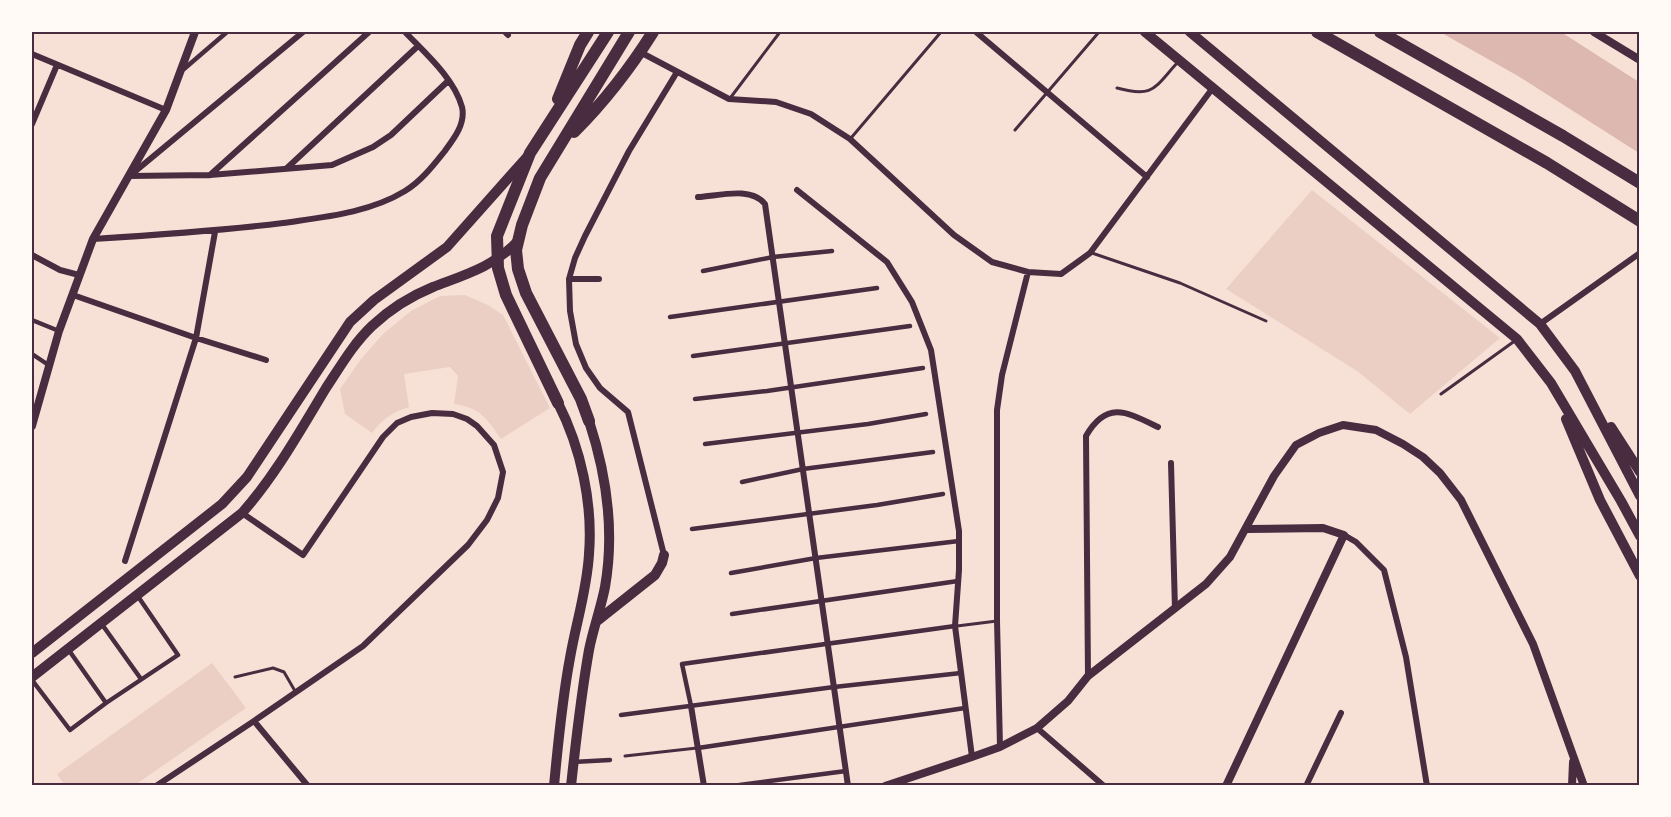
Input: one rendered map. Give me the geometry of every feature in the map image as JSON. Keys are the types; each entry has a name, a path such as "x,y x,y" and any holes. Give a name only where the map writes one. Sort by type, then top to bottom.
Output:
{"highway":[{"path":"547,126 580,45 588,32"},
{"path":"32,653 222,504 247,477 350,322 374,300 447,247 530,153 608,32"},
{"path":"571,786 582,690 605,589 610,533 606,486 581,399 526,293 518,269 516,246 540,178 629,32"},
{"path":"559,148 589,117 640,52 652,32"},
{"path":"1145,32 1517,339 1551,383 1622,501 1640,536"},
{"path":"1190,32 1540,324 1575,371 1640,472"},
{"path":"1317,32 1547,163 1640,221"},
{"path":"1380,32 1563,136 1640,183"},
{"path":"530,153 497,236 498,268 506,295 571,433 582,471 590,534 587,575 563,699 554,786"},
{"path":"32,679 242,513 262,490 345,359 370,327 409,298 487,266 516,246"},
{"path":"1575,371 1639,494"},
{"path":"1551,383 1600,500 1640,576"},
{"path":"597,621 655,575 664,555"}],"street":[{"path":"32,426 59,331 93,239 166,110 195,32"},
{"path":"180,72 227,32"},
{"path":"129,176 303,32"},
{"path":"210,175 369,32"},
{"path":"93,239 215,232 343,214 404,192 423,177 455,138 461,125 463,110 456,91 405,32"},
{"path":"976,32 1147,177"},
{"path":"1594,32 1640,60"},
{"path":"287,169 418,46"},
{"path":"640,52 729,99 776,102 811,114 850,139 954,235 992,262 1028,272 1061,274 1090,253 1212,88"},
{"path":"32,54 166,110"},
{"path":"32,124 57,65"},
{"path":"664,555 628,412 600,388 586,368 576,344 570,311 569,279 585,236 629,151 677,72"},
{"path":"129,176 210,175 332,165 374,147 391,135 448,81"},
{"path":"797,190 887,262 912,303 931,350 959,542 955,626 972,758"},
{"path":"698,197 750,194 765,204 848,786"},
{"path":"125,561 196,338 215,232"},
{"path":"703,271 773,257 832,251"},
{"path":"1540,324 1640,253"},
{"path":"32,255 60,270 79,275"},
{"path":"999,747 997,410 1002,375 1028,272"},
{"path":"569,279 599,279"},
{"path":"670,317 877,288"},
{"path":"73,295 266,360"},
{"path":"32,320 59,331"},
{"path":"693,356 910,326"},
{"path":"32,354 50,366"},
{"path":"695,399 717,398 923,368"},
{"path":"1088,676 1086,436 1095,422 1112,411 1128,413 1158,427"},
{"path":"156,786 363,646 468,545 494,507 502,485 503,472 494,445 477,426 453,414 432,413 411,417 397,423 383,436 303,555 242,513"},
{"path":"705,444 868,424 926,414"},
{"path":"885,786 972,758 1037,728 1068,700 1088,676 1206,584 1230,557 1274,476 1296,445 1319,433 1343,425 1376,430 1424,457 1461,500 1533,644 1584,786"},
{"path":"742,482 803,469 933,452"},
{"path":"1171,463 1175,609"},
{"path":"692,529 943,494"},
{"path":"1247,529 1323,528 1356,542 1384,570 1406,657 1426,786"},
{"path":"1226,786 1344,535"},
{"path":"731,573 816,558 959,542"},
{"path":"732,614 822,599 958,581"},
{"path":"32,679 70,730 178,655 137,595"},
{"path":"101,623 141,679"},
{"path":"704,786 682,664 955,626"},
{"path":"68,649 106,703"},
{"path":"621,715 961,673"},
{"path":"698,748 965,708"},
{"path":"1306,786 1341,713"},
{"path":"254,721 308,786"},
{"path":"1037,728 1104,786"},
{"path":"1572,786 1573,755"},
{"path":"573,762 610,760"},
{"path":"732,786 846,771"}],"lane":[{"path":"729,99 780,32"},
{"path":"850,139 941,32"},
{"path":"1015,130 1099,32"},
{"path":"1117,88 1137,94 1153,90 1179,61"},
{"path":"1090,253 1180,283 1266,321"},
{"path":"1441,394 1517,339"},
{"path":"955,626 997,621"},
{"path":"235,677 273,668 284,672 296,693"},
{"path":"625,756 698,748"}],"shaded area":[{"path":"1440,32 1561,32 1639,82 1639,153 1518,76"},
{"path":"1312,190 1500,338 1410,414 1357,371 1226,289"},
{"path":"465,295 488,305 503,315 550,408 501,439 477,411 454,404 458,376 450,367 404,374 409,407 388,417 372,433 345,414 340,389 361,359 383,334 411,311 440,296"},
{"path":"212,663 246,708 135,785 64,785 57,774"}]}
